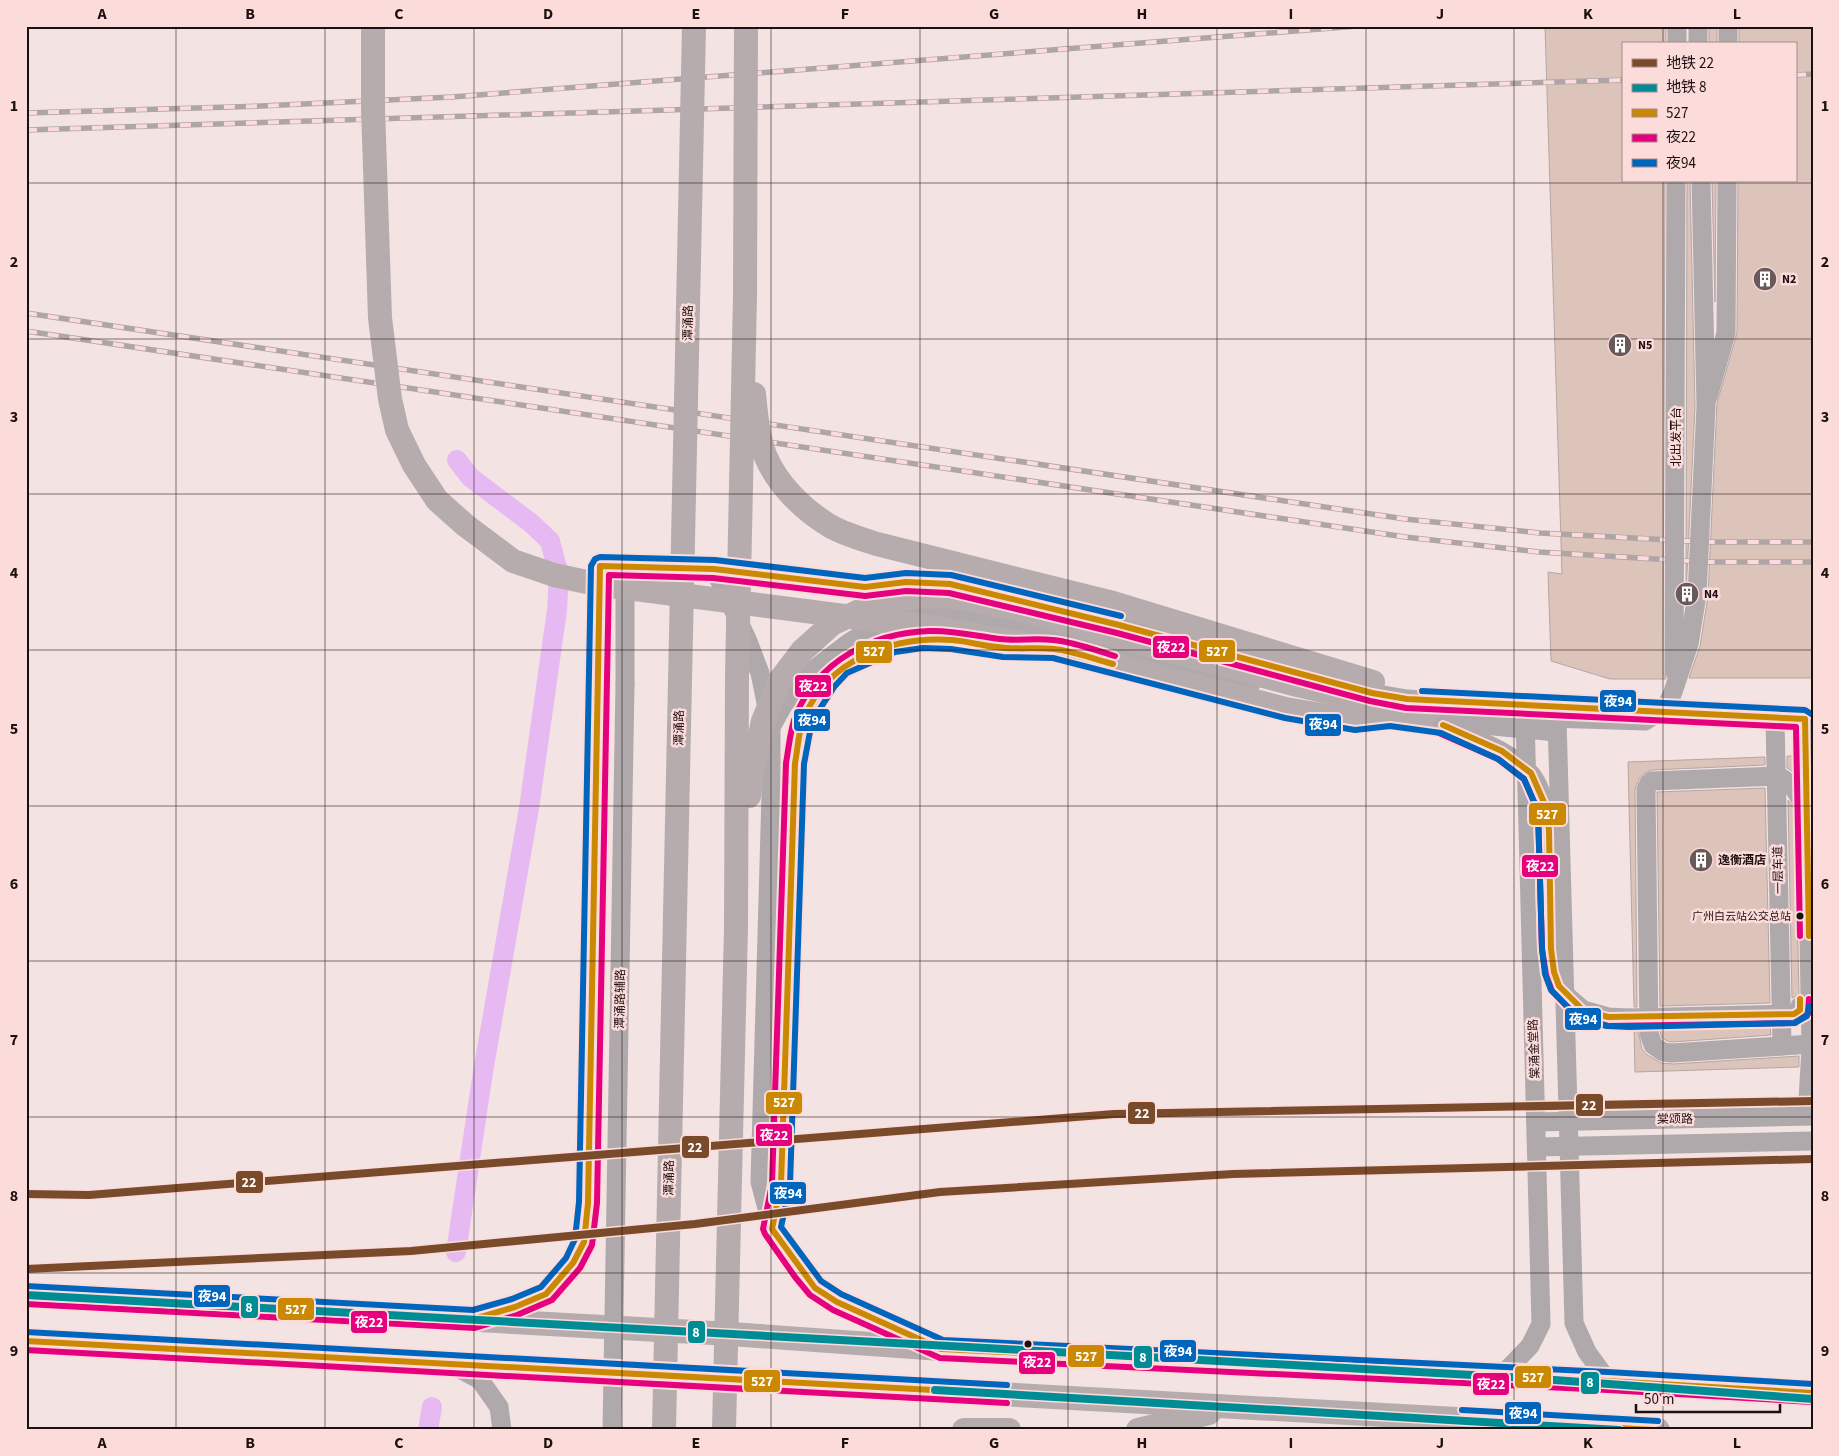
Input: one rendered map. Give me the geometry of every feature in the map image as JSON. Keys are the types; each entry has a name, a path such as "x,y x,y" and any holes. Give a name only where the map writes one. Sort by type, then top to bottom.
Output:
{"main road":[{"path":"358,26 373,108"},
{"path":"373,26 373,108 380,318 390,399 397,430 414,465 437,500 465,526 513,561 554,575 596,584 930,628 1054,649 1286,709 1356,721 1390,717 1443,725"},
{"name":"潭涌路","path":"664,1430 694,26"},
{"path":"724,1430 736,927 746,26"},
{"path":"744,296 756,407 765,454 778,479 803,506 830,526 877,544 1114,603 1373,682"},
{"path":"736,927 752,773 763,721 780,680 802,651 832,624 874,604 915,597 951,596 1017,609 1293,684 1372,702 1390,717"},
{"path":"941,1349 837,1302 815,1288 772,1229 781,1185 795,763 804,718 814,698 827,681 842,666 893,643 922,639 952,640 1003,648 1054,649"},
{"path":"26,1294 731,1334 941,1349 1608,1381 1813,1393"},
{"path":"26,1341 1658,1430"},
{"path":"1138,1430 1234,1407"},
{"path":"964,1430 1009,1430"}],"street":[{"path":"1676,26 1676,42"},
{"path":"1698,26 1698,42"},
{"path":"1728,26 1728,42"},
{"name":"北出发平台","path":"1673,692 1675,642 1676,182"},
{"path":"1443,725 1481,716 1645,721 1666,707 1689,644 1697,595 1706,406 1701,182"},
{"path":"1706,406 1726,333 1727,182"},
{"path":"474,1320 515,1307 546,1294 573,1263 584,1242 588,1193 600,566 714,569 865,587 906,582 950,584 1119,625 1372,693 1406,699 1775,719 1805,719 1810,1116"},
{"name":"潭涌路辅路","path":"612,1430 626,568"},
{"path":"714,569 747,639 760,673 772,727 760,1182 772,1229"},
{"path":"772,727 784,704 813,670 847,644 892,615 942,610 1057,635 1201,673 1347,706 1476,725 1556,732"},
{"path":"1373,682 1458,702"},
{"name":"棠涌金堂路","path":"1500,1376 1530,1346 1541,1324 1524,706"},
{"path":"1557,708 1556,732 1574,1323 1587,1352 1608,1381"},
{"name":"一层车道","path":"1775,719 1782,1046"},
{"path":"1443,725 1502,751 1531,773 1547,809 1551,949 1554,972 1559,986 1583,1010 1608,1017 1629,1018 1794,1014 1800,1010 1798,801 1790,790 1778,783 1654,786 1651,791 1649,798 1652,1030 1653,1037 1658,1045 1665,1047 1800,1041 1809,1043"},
{"path":"1777,776 1796,790 1809,1043 1672,1053 1663,1052 1653,1045 1649,1033 1646,790 1652,781 1777,776"},
{"name":"棠颂路","path":"1536,1122 1810,1116"},
{"name":"棠颂路","path":"1537,1147 1813,1141"},
{"path":"451,1364 480,1380 499,1407 502,1430"}],"building":[{"path":"1545,26 1666,26 1666,42 1622,42 1622,182 1665,182 1663,671 1666,679 1610,679 1551,661 1548,572 1562,574"},
{"path":"1709,26 1717,26 1717,42 1709,42"},
{"path":"1739,26 1813,26 1813,678 1689,678 1700,646 1708,596 1717,403 1737,333 1738,182 1796,182 1796,42 1739,42"},
{"path":"1687,182 1690,182 1695,406 1686,595"},
{"path":"1712,182 1716,182 1715,302"},
{"path":"1787,756 1794,756 1795,773 1787,768"},
{"path":"1765,757 1765,765 1652,770 1643,774 1639,779 1635,790 1637,1007 1634,1007 1628,762"},
{"name":"逸衡酒店","path":"1765,788 1770,1003 1660,1006 1657,792"},
{"path":"1788,800 1795,811 1799,995 1792,998"},
{"path":"1770,1026 1771,1035 1672,1042 1662,1038 1660,1031 1660,1028"},
{"path":"1634,1029 1638,1029 1642,1049 1646,1054 1661,1063 1673,1064 1799,1056 1799,1067 1635,1072"}],"waterway":[{"path":"456,1252 483,1072 529,808 557,610 559,575 550,541 531,523 470,477 457,460"},
{"path":"428,1430 432,1407"}],"railway":[{"path":"26,113 261,106 452,97 1358,26"},
{"path":"1796,75 1813,74"},
{"path":"26,130 1622,80"},
{"path":"26,313 1405,519 1540,533 1707,542 1813,542"},
{"path":"26,331 1405,537 1539,552 1705,562 1813,562"}],"metro line":[{"name":"22","path":"26,1194 89,1195 1114,1114 1813,1101"},
{"name":"22","path":"26,1269 411,1251 695,1224 940,1192 1233,1174 1813,1159"},
{"name":"8","path":"26,1295 1527,1378 1813,1399"},
{"name":"8","path":"935,1390 1619,1430"}],"transit line":[{"name":"夜94","path":"26,1286 473,1310 512,1299 541,1287 566,1258 575,1239 579,1202 591,566 595,559 600,557 715,560 865,578 906,573 951,575 1121,616"},
{"name":"527","path":"26,1295 474,1319 515,1307 546,1294 573,1263 584,1242 588,1203 600,566 714,569 865,587 906,582 950,584 1119,625 1372,693 1407,699 1805,719 1809,936"},
{"name":"夜22","path":"26,1304 475,1328 517,1315 552,1300 580,1268 592,1245 597,1203 609,575 713,578 865,596 906,591 949,593 1117,633 1370,701 1406,708 1796,727 1800,936"},
{"name":"夜22","path":"1115,656 1077,644 1053,640 1007,640 938,631 908,633 887,637 868,644 833,665 818,679 796,715 786,763 772,1184 763,1229 795,1277 810,1295 833,1310 940,1358 1608,1390 1812,1402"},
{"name":"527","path":"1113,664 1076,653 1054,649 1004,648 952,640 907,642 885,647 864,655 846,666 829,680 815,698 804,718 799,734 795,763 781,1185 772,1229 815,1288 837,1302 941,1349 1608,1381 1813,1393"},
{"name":"夜94","path":"1809,1006 1807,1016 1794,1023 1629,1027 1607,1026 1579,1018 1551,990 1545,974 1542,949 1538,811 1524,779 1498,759 1441,733 1390,726 1355,730 1285,718 1053,658 1003,657 951,649 923,648 895,652 847,673 834,687 812,721 804,764 790,1185 781,1227 821,1281 841,1294 943,1340 1608,1372 1813,1384"},
{"name":"夜94","path":"1422,691 1805,710 1813,715"},
{"name":"527","path":"1443,725 1502,751 1531,773 1547,809 1551,949 1554,972 1559,986 1583,1010 1608,1017 1794,1014 1800,1010 1800,999"},
{"name":"夜22","path":"1439,733 1498,759 1524,779 1538,811 1542,949 1546,975 1552,991 1577,1017 1608,1026 1795,1023 1808,1014 1809,999"},
{"name":"夜94","path":"26,1332 1007,1385"},
{"name":"527","path":"26,1341 1007,1394"},
{"name":"夜22","path":"26,1350 1007,1403"},
{"name":"夜94","path":"1462,1410 1658,1421"},
{"name":"527","path":"1462,1419 1654,1430"}],"place":[{"name":"N2","path":"1765,279"},
{"name":"N5","path":"1620,345"},
{"name":"N4","path":"1687,594"},
{"name":"逸衡酒店","path":"1701,860"},
{"name":"广州白云站公交总站","path":"1800,916"}]}
